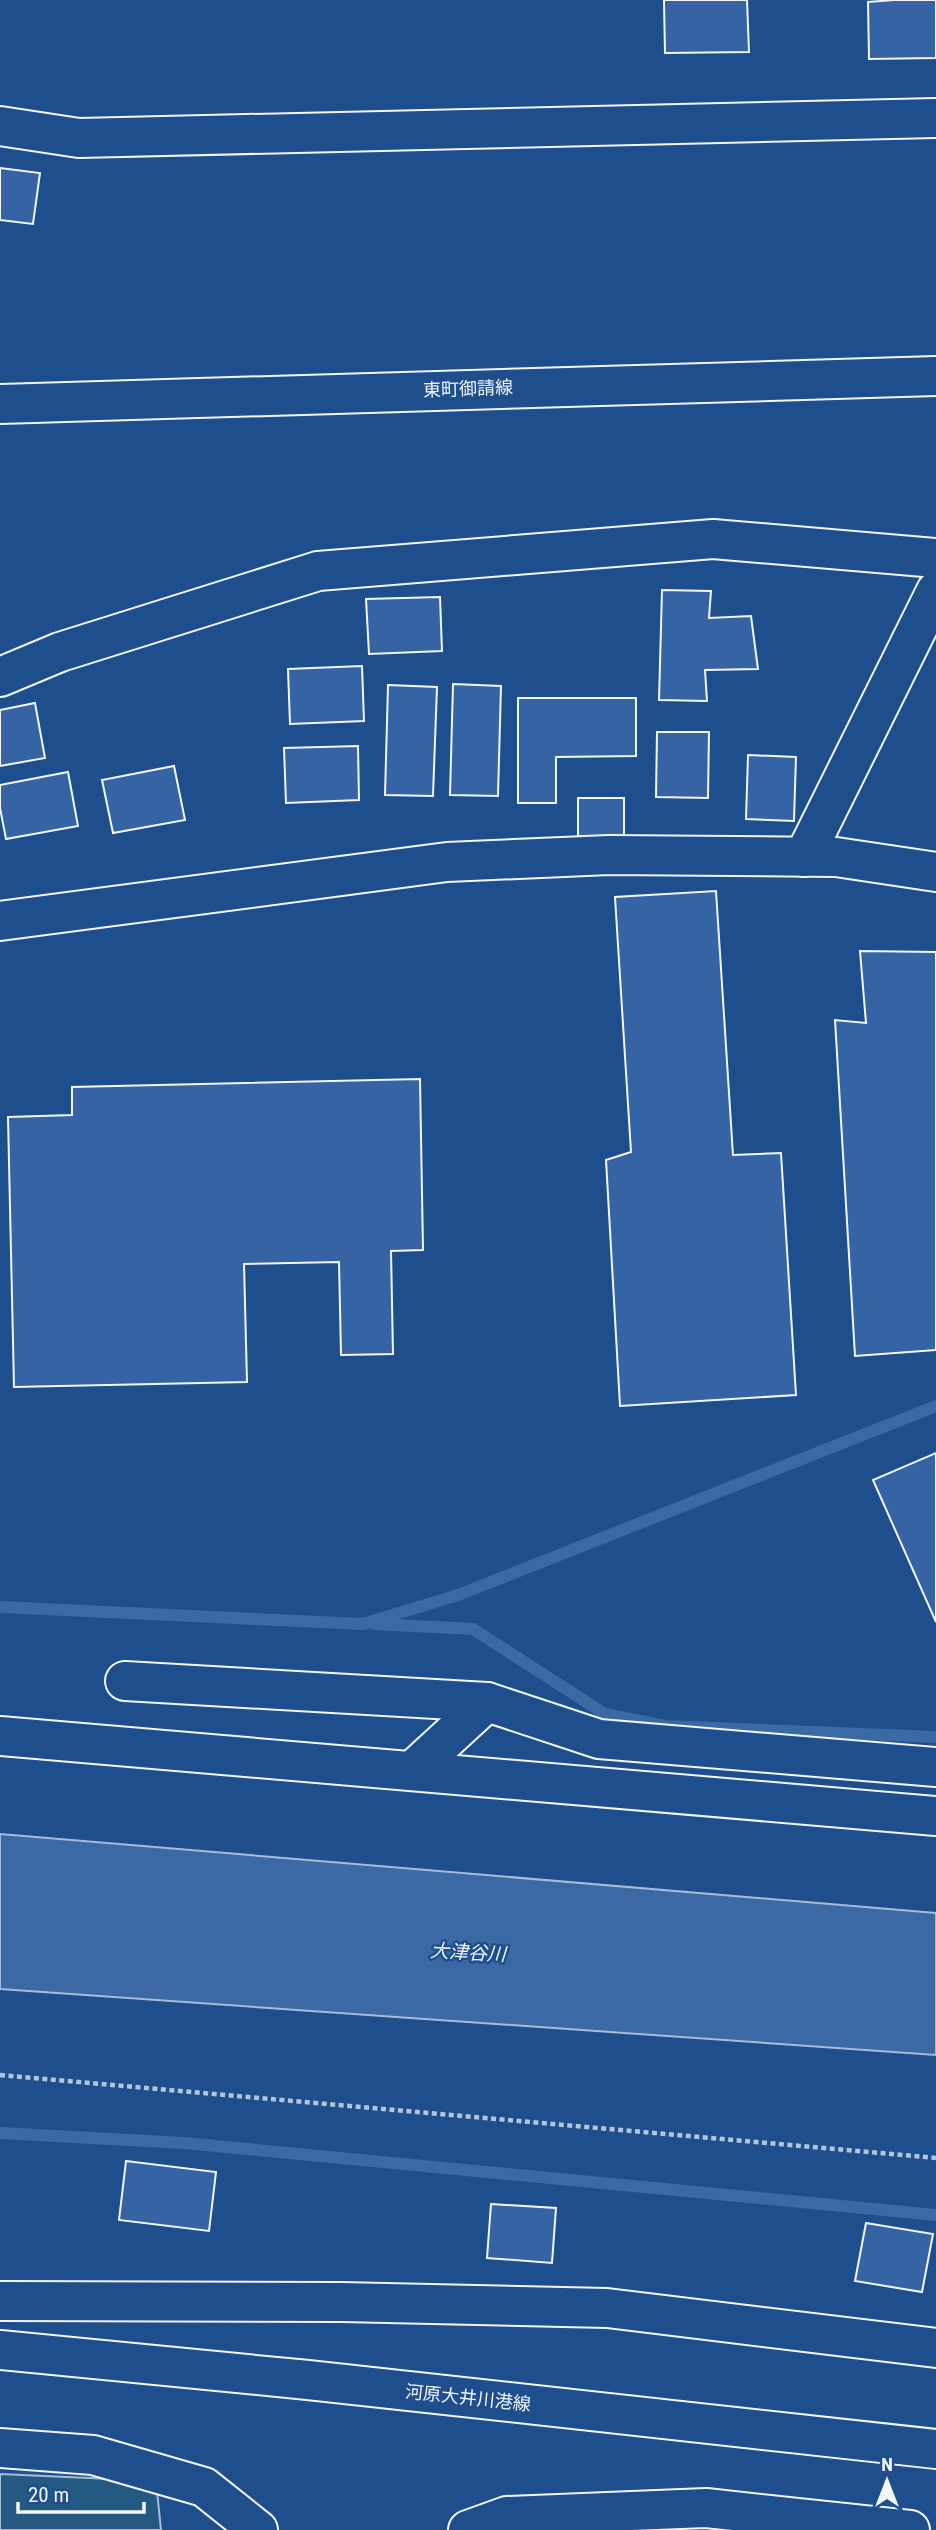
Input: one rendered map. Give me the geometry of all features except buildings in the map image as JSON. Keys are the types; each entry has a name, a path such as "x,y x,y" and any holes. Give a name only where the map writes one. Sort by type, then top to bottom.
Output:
{"street":[{"path":"0,126 79,138 936,118"},
{"name":"東町御請線","path":"0,404 936,376"},
{"path":"0,677 60,652 317,570 713,539 936,558"},
{"path":"804,857 936,591"},
{"path":"0,921 447,862 608,855 836,857 936,872"},
{"path":"125,1681 487,1702 599,1739 936,1767"},
{"path":"412,1770 487,1702"},
{"path":"0,1736 936,1816"},
{"path":"0,2301 341,2302 607,2308 936,2348"},
{"name":"河原大井川港線","path":"0,2350 308,2380 936,2449"},
{"path":"0,2448 93,2455 205,2487 258,2530"},
{"path":"468,2530 506,2516 706,2508 910,2530"}],"path":[{"path":"0,2075 936,2158"}],"shaded area":[{"path":"0,2474 156,2481 161,2530 0,2530"}],"water":[{"name":"大津谷川","path":"0,1834 936,1913 936,2055 0,1989"}],"waterway":[{"path":"0,1607 363,1624 458,1595 936,1406"},
{"path":"374,1624 473,1629 605,1714 665,1726 936,1737"},
{"path":"0,2133 184,2143 936,2215"}]}
